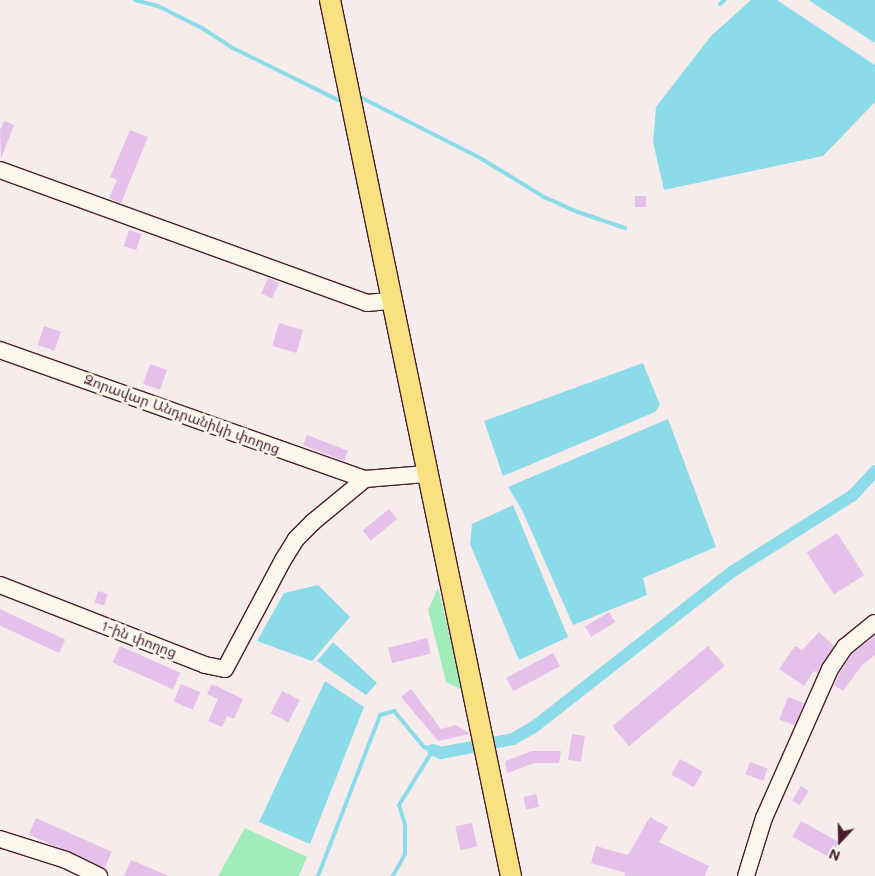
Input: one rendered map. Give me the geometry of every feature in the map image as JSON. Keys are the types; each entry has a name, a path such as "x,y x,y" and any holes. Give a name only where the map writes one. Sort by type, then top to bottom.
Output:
{"main road":[{"path":"330,0 426,474 511,876"}],"street":[{"path":"0,170 367,303 392,301"},
{"name":"Զորավար Անդրանիկի փողոց","path":"0,350 365,479"},
{"path":"365,479 426,474"},
{"name":"1-ին փողոց","path":"0,585 205,665 225,669 232,660 250,618 296,539 365,479"},
{"path":"746,876 764,818 830,669 845,647 875,623"},
{"path":"0,839 66,860 99,876"}],"green space":[{"path":"438,588 463,690 446,682 428,610"},
{"path":"245,828 307,857 299,876 218,876"}],"water":[{"path":"751,0 777,0 875,65 875,102 823,156 664,190 653,142 656,107 711,36"},
{"path":"809,0 875,0 875,43 816,5"},
{"path":"643,363 660,405 655,412 503,476 484,421"},
{"path":"668,419 716,547 643,578 647,595 573,625 522,510 508,487"},
{"path":"513,505 568,637 519,660 470,544 472,524"},
{"path":"318,585 350,617 312,661 257,641 284,593"},
{"path":"333,642 377,683 366,695 317,661"},
{"path":"325,681 364,707 310,844 259,822"}],"building":[{"path":"4,121 14,125 1,159 0,130"},
{"path":"130,130 148,137 121,203 109,198 117,180 110,177"},
{"path":"635,196 646,196 646,207 635,207"},
{"path":"129,230 141,234 136,250 124,246"},
{"path":"268,278 279,283 272,298 261,294"},
{"path":"279,323 303,330 296,353 272,346"},
{"path":"44,326 61,332 55,351 37,345"},
{"path":"150,364 167,370 160,390 143,384"},
{"path":"307,435 348,451 344,461 303,445"},
{"path":"389,509 397,519 371,540 363,530"},
{"path":"837,533 864,575 834,595 807,553"},
{"path":"98,591 108,594 104,605 94,602"},
{"path":"0,609 65,639 59,653 0,626"},
{"path":"609,612 615,622 591,637 585,626"},
{"path":"819,632 834,646 817,673 814,671 804,686 779,669 795,646 802,650"},
{"path":"875,636 875,655 862,665 843,691 834,685 852,654"},
{"path":"427,638 431,654 392,663 388,648"},
{"path":"120,646 180,673 173,689 113,662"},
{"path":"708,646 725,666 629,746 612,726"},
{"path":"553,653 560,666 513,691 506,678"},
{"path":"181,684 200,692 193,710 174,701"},
{"path":"212,684 243,699 234,719 227,716 222,727 208,721 218,699 207,694"},
{"path":"411,689 441,729 456,725 470,734 438,741 401,697"},
{"path":"282,691 300,700 288,722 271,713"},
{"path":"788,697 804,703 795,725 779,719"},
{"path":"572,734 585,736 581,762 568,760"},
{"path":"532,751 561,751 559,763 534,763 507,773 505,761"},
{"path":"680,759 703,772 694,787 671,775"},
{"path":"750,762 768,769 763,781 745,774"},
{"path":"801,786 809,791 800,805 792,800"},
{"path":"536,794 539,807 526,810 523,797"},
{"path":"650,817 668,827 659,842 709,866 705,876 624,876 626,873 591,863 596,846 628,855"},
{"path":"36,818 112,852 105,868 29,834"},
{"path":"801,821 839,842 830,858 792,837"},
{"path":"472,823 477,846 460,850 455,827"},
{"path":"131,860 169,876 124,876"}],"waterway":[{"path":"135,0 158,6 202,28 233,48 338,100"},
{"path":"720,4 725,0"},
{"path":"360,97 482,159 544,197 578,212 625,228"},
{"path":"433,750 441,753 513,739 534,727 733,571 853,495 875,471"},
{"path":"318,876 380,715 394,711 424,747 433,750 399,805 405,825 405,854 393,876"}]}
